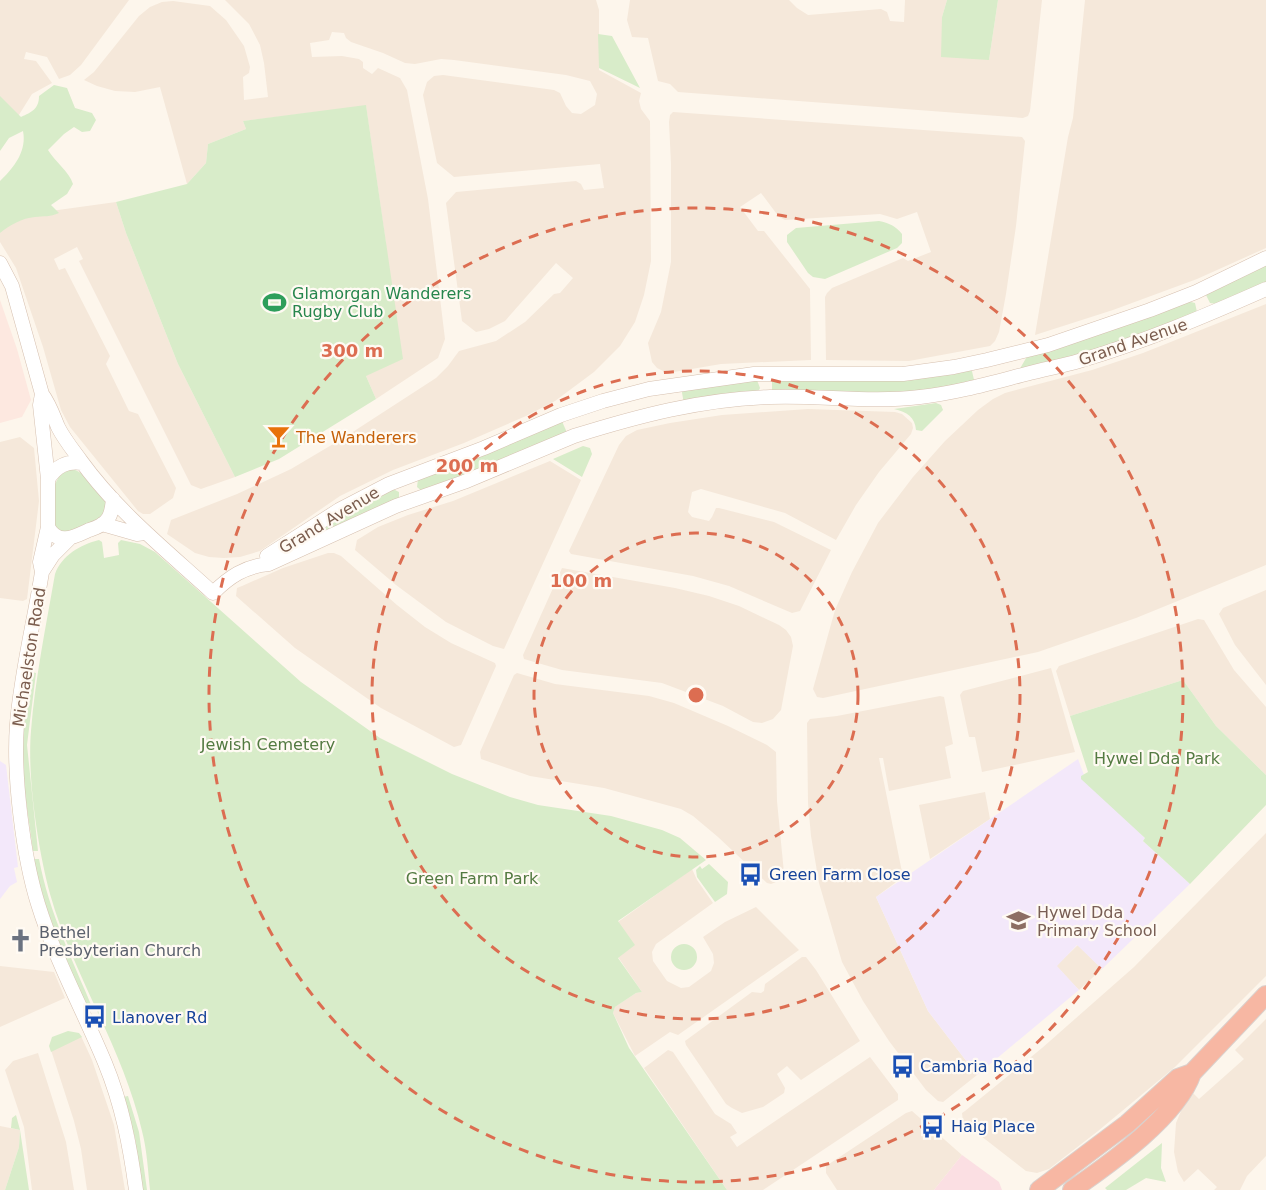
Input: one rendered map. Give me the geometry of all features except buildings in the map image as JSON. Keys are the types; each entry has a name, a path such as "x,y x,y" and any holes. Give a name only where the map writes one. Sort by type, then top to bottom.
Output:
{"highway":[{"path":"1072,1190 1132,1146 1157,1122 1187,1088 1192,1073 1266,996"},
{"path":"1039,1190 1127,1124 1178,1078 1192,1073"}],"street":[{"name":"Grand Avenue","path":"145,533 213,593 234,574 256,565 339,510 404,478 590,405 634,393 742,375 765,373 903,374 954,367 1048,345 1150,310 1196,292 1266,258"},
{"path":"0,263 12,286 42,394 50,404 58,428 82,463 145,533 136,534 102,524"},
{"name":"Grand Avenue","path":"256,565 269,564 412,501 472,479 574,436 640,417 691,406 767,397 909,398 950,392 1077,361 1125,346 1206,316 1266,289"},
{"path":"995,382 1004,356"},
{"path":"765,373 767,397"},
{"path":"634,393 640,417"},
{"path":"42,394 40,405 48,479 48,527 54,537 69,539 102,524 110,516 112,499"},
{"path":"590,405 597,429"},
{"path":"48,479 60,465 82,463"},
{"path":"404,478 412,501"},
{"name":"Michaelston Road","path":"48,527 40,562 42,572 17,724 18,780 28,856 44,921 105,1064 119,1104 128,1138 136,1190"},
{"name":"Michaelston Road","path":"42,572 53,555 69,539"}],"shaded area":[{"path":"0,0 129,0 81,65 70,75 59,79 47,57 26,52 24,59 36,61 52,83 32,94 17,118 0,104"},
{"path":"225,0 596,0 599,10 599,70 641,93 639,101 641,109 650,121 651,261 644,295 635,322 620,346 594,372 555,401 464,443 393,470 340,496 260,551 240,557 224,558 195,553 167,534 171,520 237,494 291,469 345,437 436,378 459,351 496,341 525,322 554,294 560,293 573,278 556,263 505,321 489,329 476,332 462,321 446,203 456,192 576,181 584,190 604,188 600,164 454,177 437,163 423,95 427,82 434,76 443,75 554,90 560,93 572,113 581,114 595,105 597,94 590,81 566,75 454,60 405,63 351,42 344,33 332,32 329,40 310,43 312,57 342,56 359,59 363,62 363,68 372,74 378,68 400,78 407,90 428,199 445,339 438,358 376,399 366,376 386,244 366,106 243,121 246,129 208,144 206,163 187,184 160,87 135,92 115,91 84,80 94,72 139,16 150,7 162,2 173,1 210,6 226,20 244,46 250,67 249,73 243,77 244,100 268,97 260,45 249,24"},
{"path":"630,0 789,0 808,15 881,9 887,12 890,21 904,22 905,0 947,0 942,17 989,60 998,0 1042,0 1030,111 1028,116 1023,118 678,92 670,84 658,81 648,38 632,37 627,20"},
{"path":"1085,0 1266,0 1266,248 1197,279 1113,310 1035,335 1073,118"},
{"path":"673,112 1022,137 1025,141 1016,226 1006,294 999,332 995,341 990,346 909,361 826,360 825,297 827,293 832,288 903,258 908,261 931,252 917,212 897,219 880,214 785,220 779,217 761,193 740,207 758,231 764,231 810,289 811,360 721,364 674,372 665,372 657,368 652,362 648,343 661,312 671,262 669,122"},
{"path":"116,202 178,364 235,477 201,489 191,485 79,261 83,259 77,247 54,259 59,270 65,268 110,356 106,364 129,411 138,414 176,488 173,498 150,514 138,511 70,427 61,410 43,347 16,268 0,242 0,224 29,214"},
{"path":"0,300 31,400 22,417 0,423"},
{"path":"1266,304 1266,565 1136,618 1038,652 823,698 817,697 813,689 835,610 878,523 913,477 945,441 978,410 1005,393 1092,370 1143,353"},
{"path":"808,409 895,412 902,414 912,423 911,434 879,472 856,505 836,540 785,513 701,489 692,492 688,512 692,517 709,521 716,508 719,508 774,522 831,550 800,611 792,613 729,586 693,576 571,554 569,551 619,445 626,436 637,430 722,415"},
{"path":"20,437 34,448 39,501 27,599 23,601 0,598 0,442"},
{"path":"550,461 581,480 504,649 493,646 446,622 396,585 355,550 357,540 378,527 453,501"},
{"path":"328,553 341,556 425,627 451,643 495,663 496,666 461,745 454,747 381,708 295,648 236,596 237,588 283,568"},
{"path":"562,568 709,596 739,606 779,625 791,637 793,646 781,710 773,719 762,723 753,722 723,706 662,683 562,670 524,659 523,655"},
{"path":"1266,590 1266,685 1235,645 1219,614 1223,608"},
{"path":"1198,619 1204,620 1234,670 1266,707 1266,775 1216,726 1183,680 1070,716 1056,671 1059,666"},
{"path":"1051,668 1075,752 982,772 975,737 969,737 960,695 963,691"},
{"path":"517,673 555,684 649,696 674,703 728,726 767,745 776,752 777,801 784,873 779,881 767,883 718,837 681,809 604,788 530,776 481,759 480,752 514,675"},
{"path":"944,697 953,744 945,747 951,778 889,791 883,758 879,758 903,877 876,897 928,1011 977,1075 943,1102 938,1101 926,1090 889,1041 863,1001 842,962 819,883 811,836 808,803 807,723 810,719"},
{"name":"Hywel Dda Primary School","path":"1078,759 1084,775 1081,776 1145,838 1143,841 1190,884 1102,969 1077,945 1057,966 1079,990 977,1075 928,1011 876,897"},
{"path":"0,761 6,765 18,867 14,868 17,882 10,886 0,899"},
{"path":"985,792 990,819 930,859 919,805"},
{"path":"1266,833 1266,976 1175,1067 1049,1169 1037,1173 1026,1171 963,1122 962,1113 1042,1048 1134,967"},
{"path":"692,869 713,903 656,944 652,952 653,961 667,981 681,988 689,987 711,971 714,963 713,954 703,937 725,922 756,907 799,950 678,1035 670,1032 635,1056 613,1013 615,1007 636,993 642,992 618,957 634,945 618,922"},
{"path":"1078,945 1102,969 1079,990 1056,966"},
{"path":"802,957 806,957 816,970 860,1041 801,1080 787,1066 777,1074 785,1088 784,1093 763,1107 742,1113 726,1104 685,1041 752,992 764,991 765,984"},
{"path":"0,966 54,972 65,998 0,1027"},
{"path":"1266,1019 1266,1156 1247,1176 1240,1190 1214,1190 1217,1187 1198,1169 1184,1182 1178,1172 1174,1152 1176,1123 1181,1111 1193,1093 1199,1099 1244,1059 1235,1050"},
{"path":"81,1036 92,1060 114,1125 125,1190 87,1190 74,1121 51,1050"},
{"path":"668,1050 673,1052 715,1114 731,1124 737,1133 730,1137 737,1147 870,1057 898,1094 898,1100 763,1190 727,1190 644,1068"},
{"path":"38,1053 66,1142 74,1190 32,1190 24,1127 5,1070 13,1061"},
{"path":"912,1111 962,1155 934,1190 837,1190 826,1173 826,1166"},
{"path":"0,1126 20,1130 19,1147 5,1190 0,1190"},
{"path":"962,1155 999,1182 1002,1190 934,1190"}],"green space":[{"path":"947,0 998,0 989,60 941,57 942,17"},
{"path":"598,34 612,36 640,88 599,68"},
{"path":"54,85 67,88 75,108 92,113 96,120 90,131 82,132 74,127 48,150 73,184 67,194 51,205 59,213 25,219 0,233 0,181 18,159 24,138 23,131 9,138 0,151 0,96 21,117 34,110 39,96"},
{"name":"Glamorgan Wanderers Rugby Club","path":"366,105 403,359 366,376 376,399 279,459 235,477 178,364 116,202 187,184 206,163 208,144 246,129 243,121"},
{"path":"879,221 897,229 902,234 902,243 897,248 825,279 813,277 808,273 787,242 787,235 796,228"},
{"path":"1266,264 1266,283 1217,304 1210,303 1206,295 1208,291"},
{"path":"1187,301 1195,303 1197,312 1112,346 1018,372 1029,353"},
{"path":"971,367 975,384 899,396 772,390 772,381"},
{"path":"757,380 760,388 758,392 684,404 681,387"},
{"path":"936,403 941,405 943,410 922,431 916,430 909,416 894,409"},
{"path":"561,419 568,435 424,493 417,487 418,479"},
{"path":"583,446 590,448 592,454 582,477 553,459"},
{"path":"72,469 81,473 97,489 105,500 106,510 102,519 72,532 57,531 54,523 55,484 62,471"},
{"path":"393,489 399,492 399,499 319,532 320,527"},
{"path":"99,540 102,542 104,558 119,555 118,543 121,540 140,544 155,552 301,682 380,738 452,774 510,797 538,805 611,816 662,830 680,838 706,860 618,921 635,945 618,958 642,992 636,993 615,1007 613,1013 629,1048 727,1190 150,1190 145,1146 134,1100 111,1041 71,954 50,894 41,856 32,791 30,749 33,711 55,574 62,561 72,552"},
{"path":"31,672 36,673 27,745 38,851 33,851 22,763 23,730"},
{"name":"Hywel Dda Park","path":"1183,680 1216,726 1266,775 1266,805 1190,884 1143,841 1145,838 1081,779 1081,776 1088,772 1070,716"},
{"path":"34,859 39,859 55,917 93,1009 88,1010 57,936 38,879"},
{"path":"709,864 728,882 727,894 715,902 697,877 696,870 700,866 702,869"},
{"path":"684,944 693,948 697,957 693,966 684,970 675,966 671,957 675,948"},
{"path":"68,1031 79,1033 82,1037 51,1052 49,1046 52,1037"},
{"path":"128,1096 139,1132 147,1190 141,1190 135,1138 123,1097"},
{"path":"16,1115 20,1130 11,1128 12,1118"},
{"path":"20,1130 29,1190 5,1190 19,1147"},
{"path":"1162,1143 1161,1168 1166,1182 1146,1178 1126,1190 1107,1190 1105,1188"}],"place":[{"name":"Glamorgan Wanderers Rugby Club","path":"274,302"},
{"name":"The Wanderers","path":"278,437"},
{"name":"Green Farm Close","path":"751,874"},
{"name":"Hywel Dda Primary School","path":"1019,921"},
{"name":"Bethel Presbyterian Church","path":"21,941"},
{"name":"Llanover Rd","path":"94,1017"},
{"name":"Cambria Road","path":"902,1066"},
{"name":"Haig Place","path":"933,1126"}],"park label":[{"name":"Jewish Cemetery","path":"268,744"},
{"name":"Green Farm Park","path":"472,878"}]}
